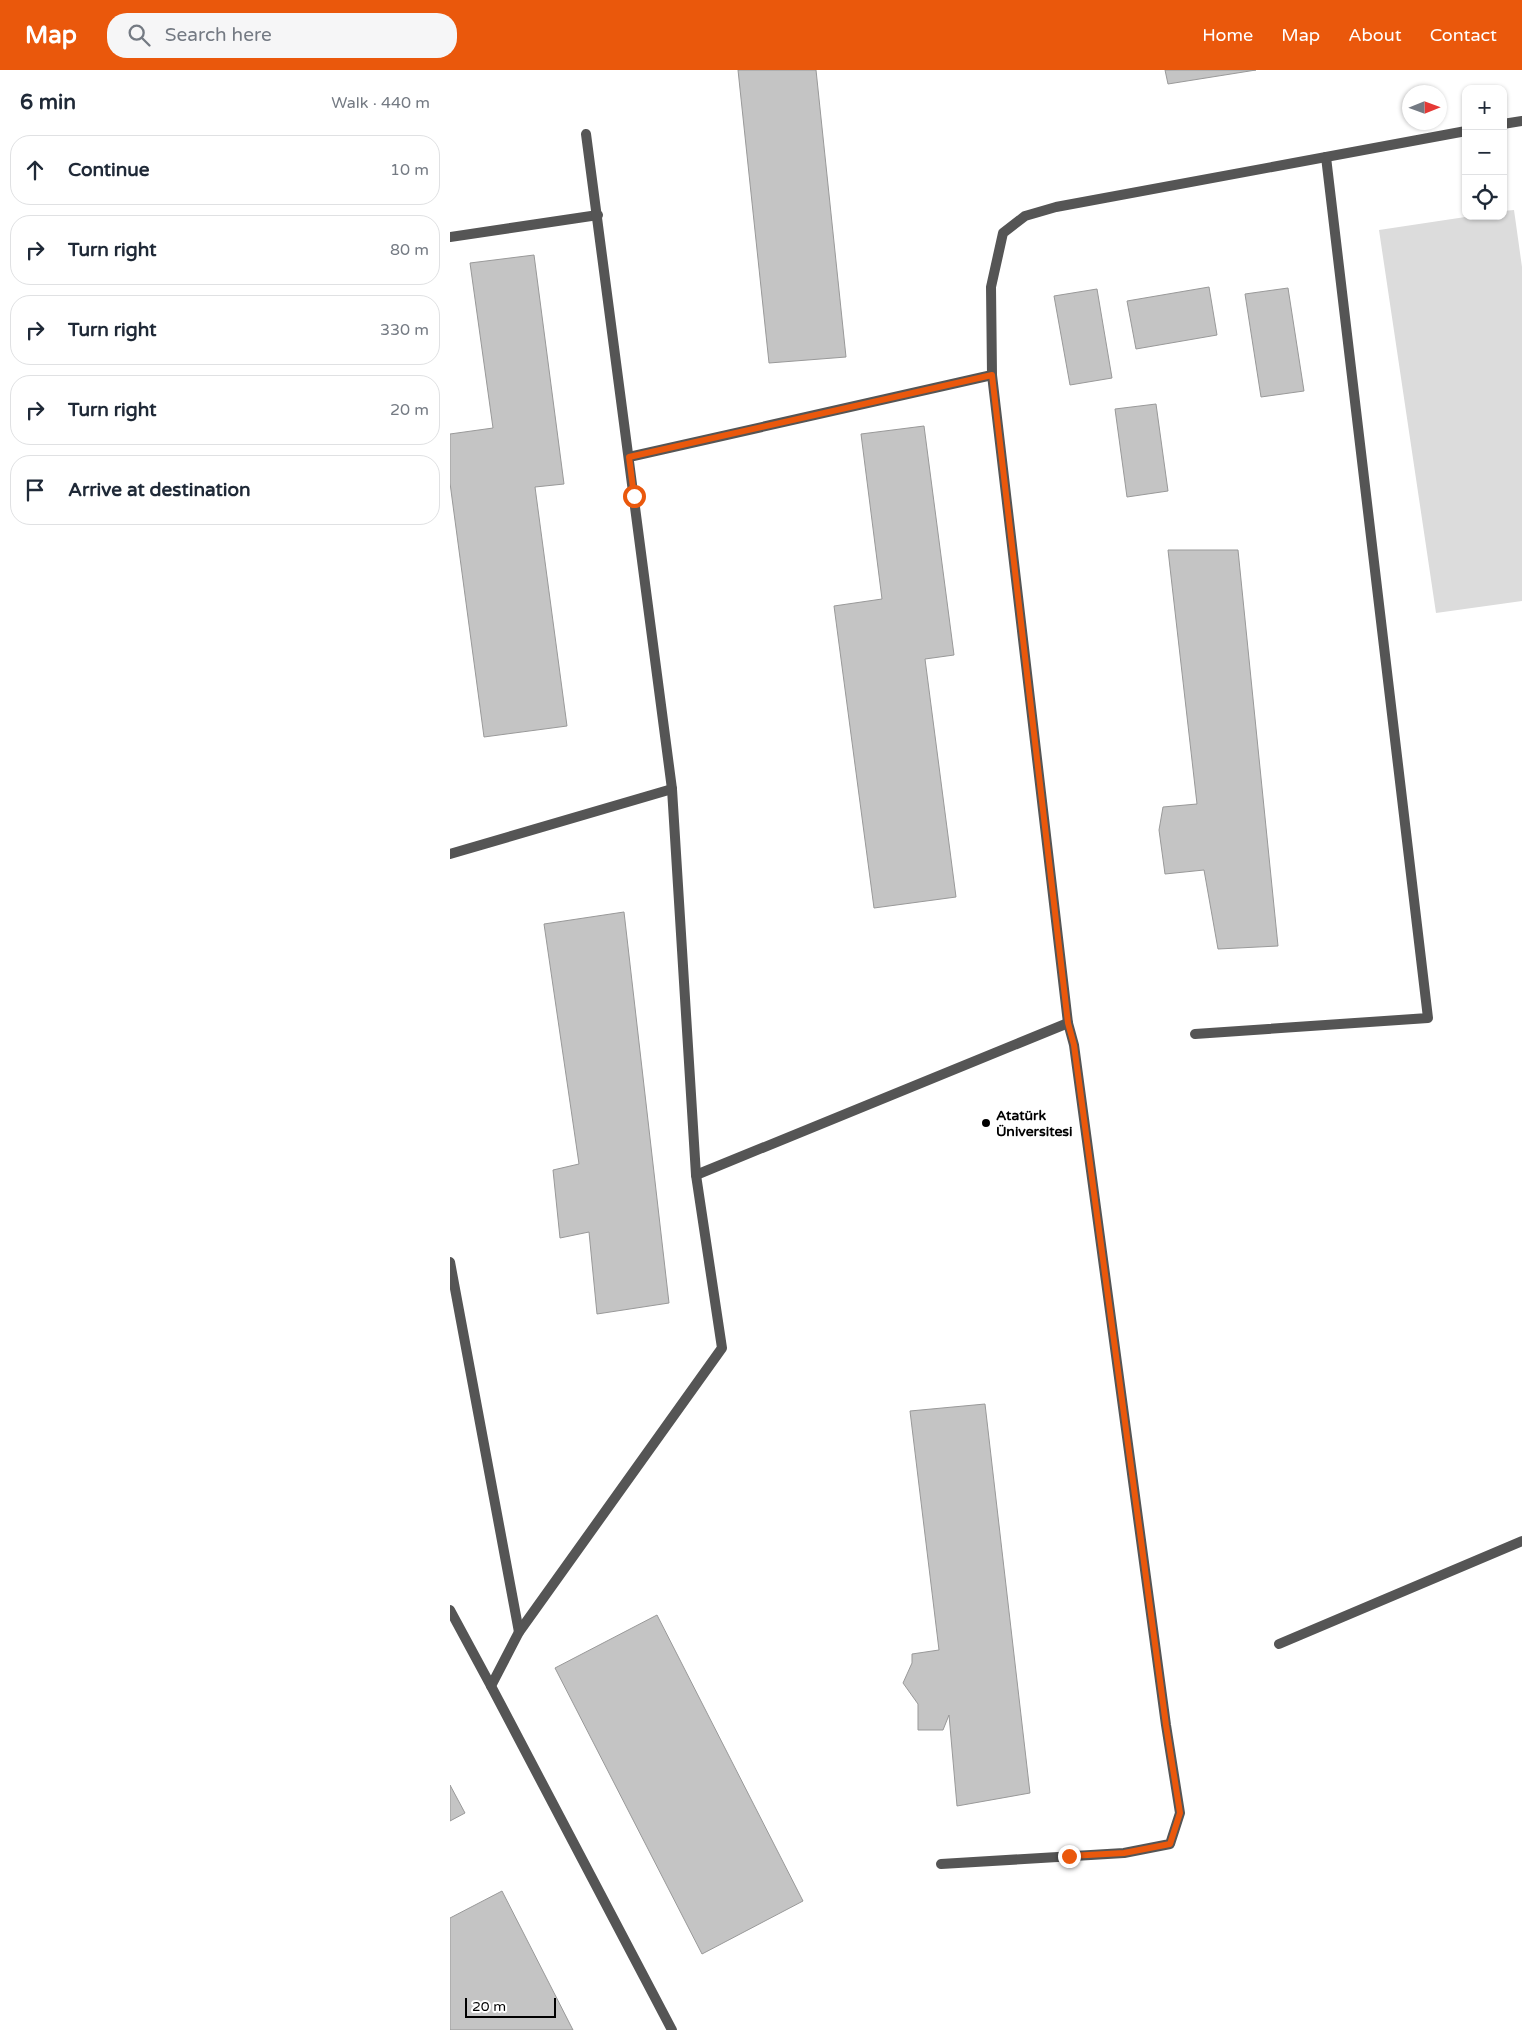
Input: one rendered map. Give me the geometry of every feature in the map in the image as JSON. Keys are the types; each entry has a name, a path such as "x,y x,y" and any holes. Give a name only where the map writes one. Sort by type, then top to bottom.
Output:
{"street":[{"path":"1507,123 1522,120"},
{"path":"942,1864 1124,1853 1170,1844 1180,1813 1164,1715 1074,1045 1068,1023 992,375 991,286 1003,233 1025,216 1056,207 1462,132"},
{"path":"491,1686 519,1632 722,1348 696,1175 672,789 586,134"},
{"path":"1195,1034 1428,1018 1326,157"},
{"path":"450,237 598,215"},
{"path":"629,457 992,375"},
{"path":"450,854 672,789"},
{"path":"696,1175 1068,1023"},
{"path":"450,1262 519,1632"},
{"path":"1279,1644 1522,1542"},
{"path":"450,1610 672,2030"}],"shaded area":[{"path":"1514,210 1522,267 1522,601 1436,613 1379,230 1462,218 1462,220 1507,220 1507,211"}],"building":[{"path":"738,70 816,70 846,357 769,363"},
{"path":"1165,70 1256,70 1168,84"},
{"path":"534,255 564,484 535,487 567,726 484,737 450,483 450,434 493,428 470,263"},
{"path":"1209,287 1217,335 1136,349 1127,301"},
{"path":"1288,288 1304,391 1261,397 1245,294"},
{"path":"1097,289 1112,378 1070,385 1054,296"},
{"path":"1156,404 1168,491 1127,497 1115,409"},
{"path":"924,426 954,655 925,659 956,897 874,908 834,606 882,599 861,434"},
{"path":"1168,550 1238,550 1278,946 1218,949 1204,870 1165,874 1159,830 1163,807 1197,804"},
{"path":"624,912 669,1303 597,1314 589,1232 560,1238 553,1170 579,1164 544,924"},
{"path":"985,1404 1030,1793 957,1806 949,1715 943,1730 918,1730 918,1704 903,1683 912,1663 912,1654 939,1650 910,1411"},
{"path":"657,1615 803,1901 702,1954 555,1668"},
{"path":"450,1785 465,1813 450,1821"},
{"path":"502,1891 573,2030 450,2030 450,1918"}],"place":[{"name":"Atatürk Üniversitesi","path":"986,1123"}],"route":[{"path":"634,496 629,457 992,375 1068,1023 1074,1045 1166,1725 1180,1813 1170,1844 1124,1853 1069,1856"}]}
